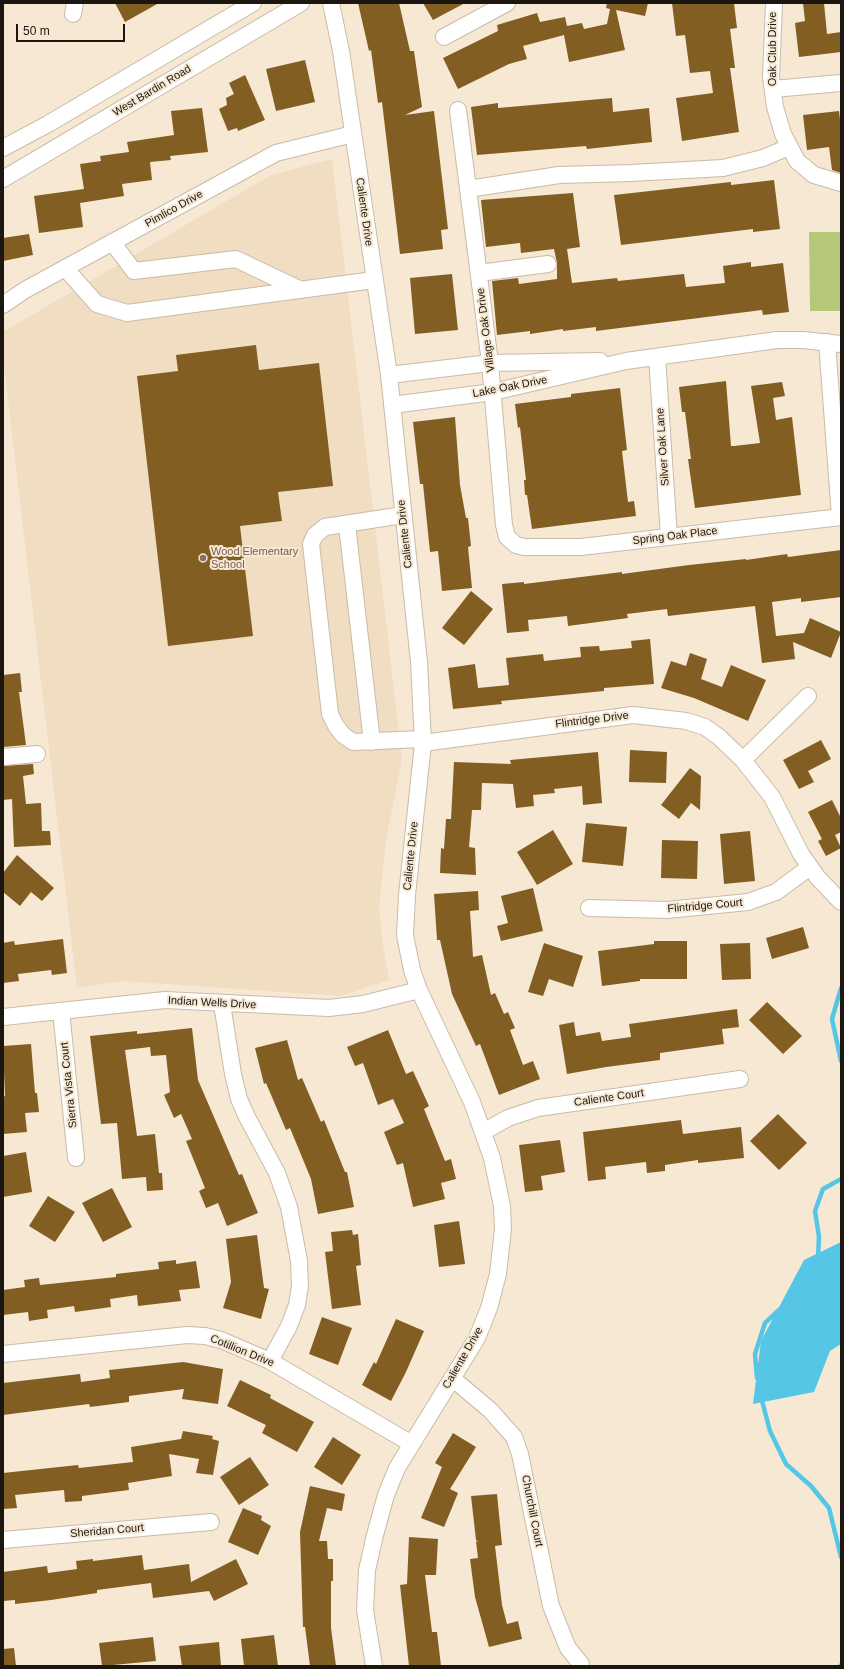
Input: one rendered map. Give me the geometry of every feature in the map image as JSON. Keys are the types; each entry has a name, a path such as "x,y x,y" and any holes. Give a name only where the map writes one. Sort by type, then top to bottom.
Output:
{"street":[{"path":"3,148 55,120 253,3"},
{"name":"West Bardin Road","path":"3,179 301,3"},
{"name":"Caliente Drive","path":"331,3 341,51 388,375 419,662 423,741 407,895 405,935 412,970 419,990 472,1102 492,1158 502,1206 503,1229 498,1274 489,1308 477,1338 397,1468 386,1495 367,1570 365,1610 374,1666"},
{"path":"444,37 507,3"},
{"name":"Oak Club Drive","path":"774,3 771,77 775,107 783,134 797,161 814,175 841,183"},
{"path":"773,88 841,84"},
{"name":"Village Oak Drive","path":"458,110 490,363 504,525 507,537 511,541"},
{"name":"Pimlico Drive","path":"3,304 112,242 276,153 353,134"},
{"path":"468,189 559,175 723,168 763,158 789,146"},
{"path":"112,242 134,271 236,259 301,290"},
{"path":"479,273 548,264"},
{"path":"65,268 97,304 127,313 374,280"},
{"name":"Lake Oak Drive","path":"392,405 493,392 626,361 777,340 803,340 834,343"},
{"path":"834,343 840,517"},
{"name":"Silver Oak Lane","path":"657,357 669,536"},
{"name":"Lake Oak Drive","path":"388,375 490,363 626,361"},
{"name":"Flintridge Drive","path":"403,515 325,528 315,535 311,544 330,714 343,735 353,742 423,741 633,715 686,721 705,727 719,737 743,760 772,797 801,854 810,867 841,902"},
{"name":"Spring Oak Place","path":"511,541 516,545 524,547 581,547 840,517"},
{"path":"347,525 372,742"},
{"path":"743,760 808,696"},
{"path":"3,757 37,754"},
{"name":"Flintridge Court","path":"589,908 666,910 748,902 776,892 810,867"},
{"name":"Indian Wells Drive","path":"3,1018 165,1000 222,1004 329,1008 363,1004 419,990"},
{"path":"222,1004 233,1074 239,1099 277,1173 289,1207 299,1261 300,1286 297,1305 289,1326 270,1361"},
{"name":"Sierra Vista Court","path":"61,1012 76,1158"},
{"name":"Caliente Court","path":"482,1132 508,1118 538,1108 740,1079"},
{"name":"Cotillion Drive","path":"3,1354 187,1335 205,1336 221,1340 270,1361 412,1444"},
{"name":"Churchill Court","path":"452,1378 490,1410 514,1437 520,1454 551,1606 568,1648 581,1664"},
{"name":"Sheridan Court","path":"3,1540 210,1522"}],"shaded area":[{"name":"Wood Elementary School","path":"332,159 402,759 386,840 379,907 383,946 389,980 341,996 122,981 77,988 3,357 3,332 271,175"}],"green space":[{"path":"809,232 841,232 841,311 810,311"}],"water":[{"path":"841,1242 841,1344 830,1351 814,1392 753,1404 761,1341 804,1260"}],"building":[{"path":"115,3 159,3 125,22"},
{"path":"358,3 399,3 410,51 414,51 422,107 405,115 434,111 448,229 441,230 443,249 400,254 382,102 378,103 371,50 369,51"},
{"path":"423,3 465,3 433,20"},
{"path":"607,3 648,3 645,16 616,10 625,50 569,62 564,35 523,46 527,59 509,64 458,89 443,58 498,31 497,25 537,13 540,22 565,17 567,26 582,23 584,29 607,24 610,9 606,8"},
{"path":"672,3 734,3 737,28 730,29 735,68 730,68 739,132 682,141 676,98 713,93 710,71 690,73 685,35 676,36"},
{"path":"803,3 824,3 827,34 841,32 841,52 799,57 795,23 805,21"},
{"path":"305,60 315,102 276,111 266,69"},
{"path":"245,75 265,120 238,131 237,128 228,131 219,109 227,105 226,98 234,94 229,83"},
{"path":"612,98 613,112 649,108 652,142 587,149 586,146 477,155 471,107 498,103 498,108"},
{"path":"202,108 208,152 170,156 171,160 150,162 152,180 122,184 124,196 80,203 83,227 39,233 34,196 84,189 80,164 101,161 100,156 129,152 127,142 174,135 171,111"},
{"path":"839,111 841,127 841,173 832,170 829,147 807,150 803,115"},
{"path":"774,180 780,229 753,232 753,229 621,245 614,195 731,182 731,185"},
{"path":"573,193 580,247 567,249 572,283 617,278 618,281 684,274 686,287 725,283 723,266 751,262 751,267 783,263 789,312 763,315 762,310 596,331 596,327 563,331 563,329 530,334 530,331 497,335 492,281 518,278 519,284 557,279 557,263 554,249 521,253 520,243 486,247 481,200"},
{"path":"29,234 33,255 3,261 3,238"},
{"path":"452,274 458,330 415,334 410,278"},
{"path":"256,345 259,370 319,363 333,486 278,492 282,521 240,526 253,636 168,646 137,376 178,371 176,355"},
{"path":"726,381 731,446 760,443 751,386 782,382 785,396 773,398 776,420 792,417 801,495 695,508 688,459 691,459 685,412 682,412 679,387"},
{"path":"620,388 627,450 622,451 628,502 634,501 636,516 532,529 527,495 525,495 524,480 526,480 520,427 518,428 515,404 571,397 571,394"},
{"path":"455,417 460,485 466,518 468,518 471,546 468,547 472,588 442,591 438,551 430,552 423,484 420,484 413,422"},
{"path":"841,550 841,597 801,602 801,598 772,602 776,636 804,633 810,618 841,632 831,658 793,642 795,659 762,663 755,606 668,616 667,609 627,614 628,618 568,626 567,616 528,620 529,631 507,633 502,584 524,582 524,584 622,572 622,574 689,565 746,560 787,554 788,557"},
{"path":"471,591 493,609 464,645 442,628"},
{"path":"650,639 654,684 604,688 604,691 501,701 502,704 453,709 448,668 475,664 478,688 509,685 506,658 543,654 544,661 581,657 580,647 599,646 600,651 632,648 631,641"},
{"path":"690,653 707,659 701,679 722,687 731,665 766,680 748,721 694,698 661,688 671,661 686,666"},
{"path":"20,673 22,692 19,692 26,745 3,747 3,675"},
{"path":"821,740 831,759 808,771 814,782 799,789 783,760"},
{"path":"630,750 667,752 666,783 629,782"},
{"path":"598,752 602,803 583,805 582,786 554,789 555,793 533,795 534,806 516,808 513,784 482,783 481,810 472,810 469,847 475,848 476,875 440,873 441,848 444,849 446,819 451,819 454,762 511,764 510,760"},
{"path":"33,764 34,774 23,776 26,804 41,803 42,831 50,831 51,845 14,847 12,799 3,800 3,766"},
{"path":"690,768 701,776 700,810 691,803 679,819 661,805"},
{"path":"832,800 841,818 841,832 835,835 841,848 826,856 818,841 822,839 808,812"},
{"path":"586,823 627,827 623,866 582,862"},
{"path":"553,830 573,864 537,885 517,852"},
{"path":"750,831 755,881 724,884 720,834"},
{"path":"662,840 698,841 697,879 661,878"},
{"path":"17,855 54,888 42,901 31,892 20,906 3,892 3,873"},
{"path":"533,888 543,931 501,941 497,926 508,923 501,896"},
{"path":"478,891 479,910 470,911 473,957 482,955 491,995 495,993 504,1014 508,1012 515,1028 510,1030 523,1065 533,1061 540,1079 499,1095 480,1044 476,1046 452,994 440,940 437,940 434,894"},
{"path":"803,927 809,948 772,959 766,938"},
{"path":"63,939 67,973 52,975 51,970 18,974 19,981 3,983 3,943 14,941 15,945"},
{"path":"654,941 687,941 687,979 640,979 640,981 602,986 598,951 654,944"},
{"path":"544,943 583,956 573,987 549,979 543,996 528,992"},
{"path":"750,943 751,979 722,980 720,944"},
{"path":"767,1002 802,1036 783,1054 749,1020"},
{"path":"737,1009 739,1027 722,1029 724,1044 660,1053 660,1060 567,1074 559,1025 574,1022 576,1036 600,1032 602,1041 631,1037 629,1024"},
{"path":"192,1028 198,1080 239,1175 242,1174 258,1213 227,1226 218,1203 206,1208 199,1191 205,1188 186,1141 192,1139 181,1114 174,1118 164,1095 170,1092 166,1055 151,1056 150,1047 125,1050 137,1136 155,1134 159,1173 162,1173 163,1190 147,1191 146,1177 122,1179 117,1123 101,1124 90,1036 137,1031 137,1034"},
{"path":"388,1030 406,1074 413,1071 429,1106 424,1109 445,1161 451,1159 456,1179 441,1183 445,1199 413,1207 403,1163 397,1165 384,1132 404,1123 393,1099 378,1105 363,1063 355,1066 347,1047"},
{"path":"287,1040 298,1080 302,1078 321,1122 324,1120 345,1172 347,1172 354,1207 318,1214 311,1179 290,1128 286,1130 266,1083 264,1084 255,1048"},
{"path":"31,1044 35,1093 37,1093 39,1112 25,1113 27,1132 3,1134 3,1097 5,1096 3,1046"},
{"path":"778,1114 807,1143 779,1170 750,1141"},
{"path":"681,1120 683,1134 741,1127 744,1158 698,1163 698,1160 665,1165 665,1171 647,1173 646,1162 605,1167 606,1179 588,1181 583,1132"},
{"path":"560,1140 565,1172 541,1176 543,1190 525,1192 519,1145"},
{"path":"26,1152 32,1192 3,1197 3,1156"},
{"path":"112,1188 132,1227 103,1242 82,1203"},
{"path":"48,1196 75,1212 55,1242 29,1226"},
{"path":"459,1221 465,1264 439,1267 434,1225"},
{"path":"352,1230 353,1235 358,1234 361,1265 356,1266 361,1305 332,1309 325,1252 333,1251 331,1232"},
{"path":"257,1235 264,1288 269,1289 261,1319 223,1308 231,1282 226,1239"},
{"path":"176,1260 176,1264 196,1261 200,1288 179,1290 181,1301 138,1306 137,1295 110,1299 111,1307 75,1312 74,1306 47,1310 48,1318 29,1321 28,1312 3,1315 3,1290 25,1287 24,1280 39,1278 40,1285 116,1277 116,1274 159,1269 158,1262"},
{"path":"322,1317 352,1328 338,1365 309,1354"},
{"path":"396,1319 424,1331 406,1372 391,1401 362,1385 374,1362 376,1364"},
{"path":"183,1362 223,1369 218,1404 182,1399 184,1389 129,1396 129,1402 90,1407 89,1404 3,1415 3,1383 80,1374 81,1382 110,1378 109,1370"},
{"path":"240,1380 271,1395 270,1398 314,1422 297,1452 262,1433 266,1425 227,1406"},
{"path":"183,1431 213,1436 212,1439 219,1441 213,1475 196,1473 199,1459 169,1454 172,1476 128,1483 129,1490 82,1496 82,1501 65,1502 64,1490 15,1495 17,1508 3,1509 3,1473 78,1465 79,1468 133,1462 131,1447 181,1439"},
{"path":"453,1433 476,1447 450,1489 458,1493 444,1527 421,1518 442,1467 435,1463"},
{"path":"333,1437 361,1455 342,1485 314,1467"},
{"path":"250,1457 269,1485 239,1505 220,1477"},
{"path":"310,1486 345,1494 342,1511 327,1508 319,1541 327,1541 328,1559 333,1559 333,1581 331,1581 331,1628 336,1666 310,1666 305,1627 303,1627 300,1532"},
{"path":"497,1494 502,1545 495,1546 502,1605 507,1624 518,1621 522,1639 489,1647 475,1597 470,1559 478,1558 476,1541 479,1542 476,1540 471,1496"},
{"path":"243,1508 262,1516 261,1520 271,1526 258,1555 228,1542"},
{"path":"409,1537 438,1539 436,1575 425,1575 432,1632 437,1632 441,1666 409,1666 400,1585 407,1584"},
{"path":"142,1555 144,1570 189,1564 191,1582 236,1559 248,1584 214,1601 209,1591 153,1598 151,1583 97,1590 97,1593 51,1600 15,1604 15,1600 3,1601 3,1572 47,1566 48,1573 77,1569 76,1561 93,1559 93,1561"},
{"path":"274,1635 278,1666 244,1666 241,1639"},
{"path":"153,1637 156,1661 102,1666 99,1643"},
{"path":"219,1642 221,1666 182,1666 179,1646"},
{"path":"14,1648 16,1666 3,1666 3,1649"}],"waterway":[{"path":"841,988 832,1019 841,1061"},
{"path":"818,1258 819,1237 815,1211 823,1189 841,1179"},
{"path":"757,1378 755,1354 765,1323 779,1310"},
{"path":"761,1397 770,1431 786,1464 811,1486 829,1508 841,1557"}],"place":[{"name":"Wood Elementary School","path":"203,558"}]}
